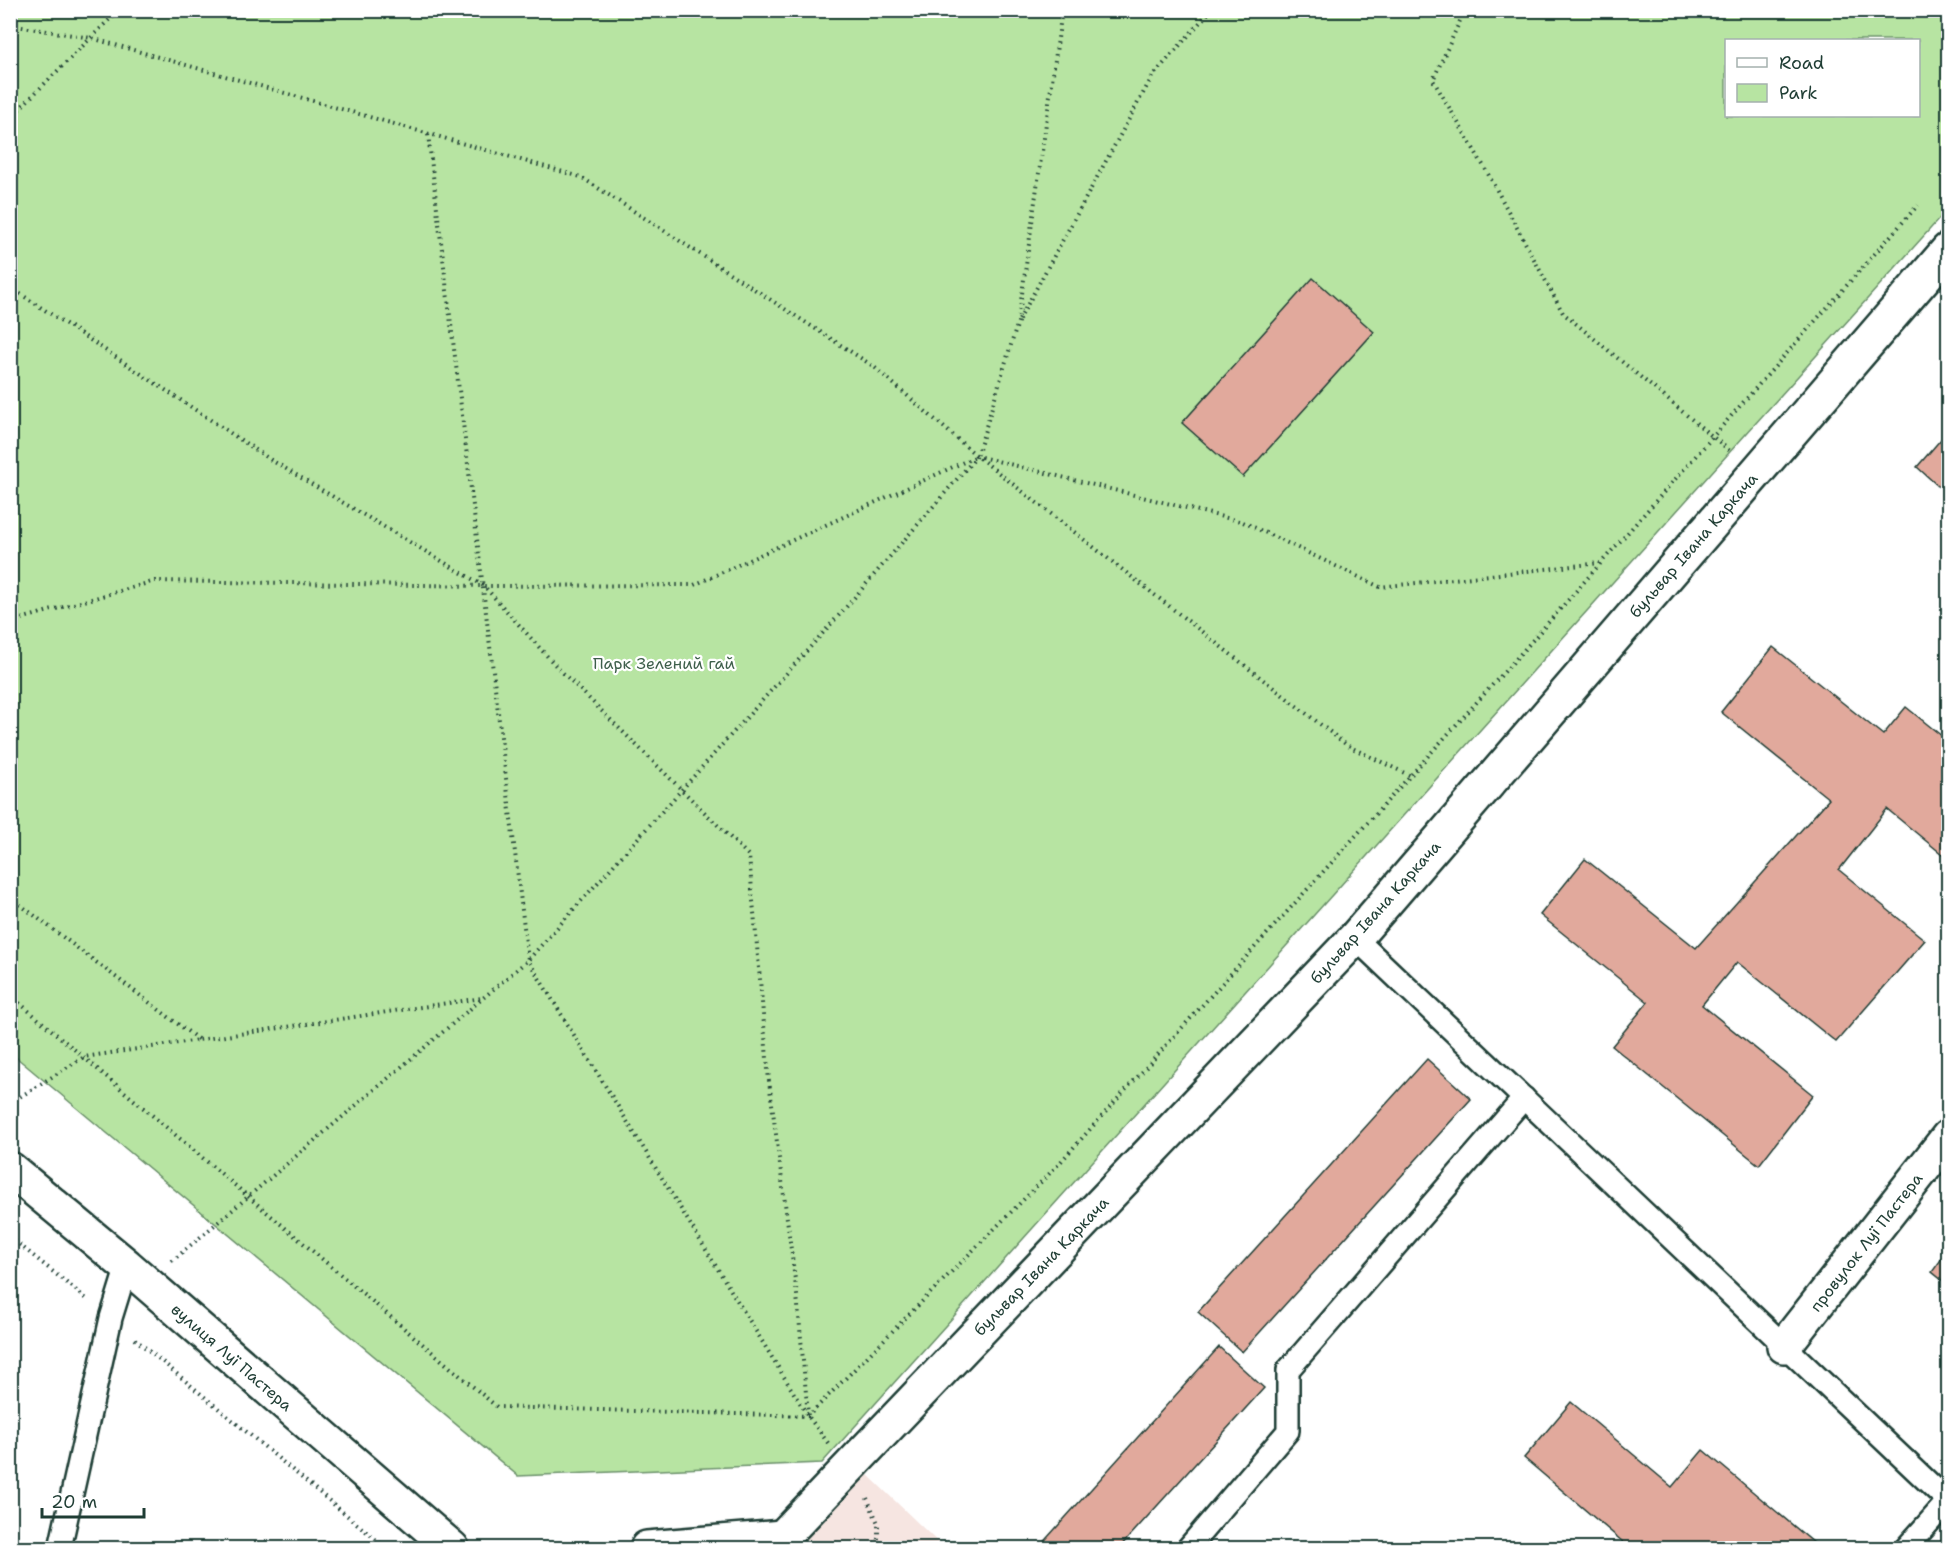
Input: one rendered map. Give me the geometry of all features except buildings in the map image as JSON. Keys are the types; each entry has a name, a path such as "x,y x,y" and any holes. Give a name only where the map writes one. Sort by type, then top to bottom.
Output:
{"street":[{"name":"бульвар Івана Каркача","path":"779,1545 1355,938 1948,250"},
{"name":"провулок Луї Пастера","path":"1784,1346 1948,1137"},
{"name":"вулиця Луї Пастера","path":"10,1169 136,1274 452,1548"},
{"path":"647,1548 779,1545"}],"lane":[{"path":"1355,938 1948,1501 1906,1548"},
{"path":"1188,1548 1288,1431 1288,1370 1524,1098"},
{"path":"60,1548 111,1318 136,1274"}],"path":[{"path":"10,118 118,10"},
{"path":"136,1274 248,1196 528,960 841,613 977,456 1017,322 1062,10"},
{"path":"1017,322 1152,77 1211,10"},
{"path":"1465,10 1433,80 1486,170 1563,313 1755,473"},
{"path":"10,25 91,38 582,177 873,366 977,456 1348,746 1411,776"},
{"path":"428,134 528,960 808,1416"},
{"path":"10,995 497,1407 808,1416 1055,1168 1411,776 1918,205"},
{"path":"10,287 271,460 484,586 556,666 749,856 769,1081 797,1295 808,1416"},
{"path":"10,622 155,582 484,586 694,585 977,456 1243,522 1380,587 1601,563"},
{"path":"10,897 200,1040"},
{"path":"10,1103 84,1057 483,998"},
{"path":"10,1238 111,1318 386,1548"},
{"path":"865,1494 878,1523 878,1548"}],"shaded area":[{"path":"866,1473 944,1548 798,1548"}],"green space":[{"name":"Парк Зелений гай","path":"10,11 1948,11 1948,209 822,1463 518,1476 11,1053"}]}
